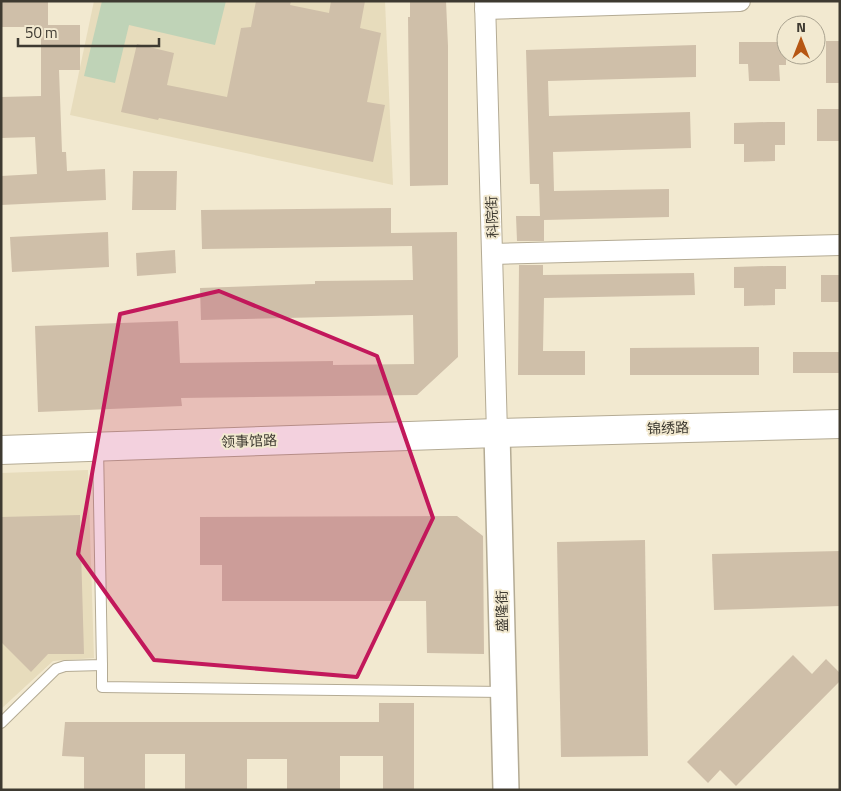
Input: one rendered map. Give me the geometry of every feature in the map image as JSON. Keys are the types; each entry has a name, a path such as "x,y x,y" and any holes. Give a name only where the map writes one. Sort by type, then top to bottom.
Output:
{"main road":[{"name":"锦绣路","path":"497,433 840,424"},
{"name":"领事馆路","path":"1,450 497,433"}],"street":[{"path":"485,5 740,1"},
{"name":"科院街","path":"485,5 497,433"},
{"path":"493,254 840,245"},
{"name":"盛隆街","path":"497,433 506,790"}],"lane":[{"path":"98,446 102,687 504,692"},
{"path":"1,723 56,669 65,666 102,665"}],"highlighted area":[{"path":"219,291 377,356 433,518 357,677 154,660 78,554 120,314"}],"shaded area":[{"path":"94,1 385,1 393,185 70,115"},
{"path":"88,470 94,658 53,661 1,709 1,473"}],"green space":[{"path":"102,1 226,1 215,45 129,25 115,83 84,76"}],"building":[{"path":"1,1 48,1 48,25 80,25 80,70 59,70 62,152 66,152 67,171 105,169 106,200 1,205 1,176 37,174 35,137 1,138 1,97 41,96 41,27 1,27"},
{"path":"256,1 291,1 290,5 329,13 331,1 365,1 360,28 381,33 367,102 385,105 373,162 159,118 158,120 121,112 137,44 174,53 167,85 227,97 241,28 251,27"},
{"path":"410,1 446,1 448,46 448,185 410,186 408,17 410,17"},
{"path":"826,41 840,41 840,83 826,83"},
{"path":"739,42 776,42 776,65 779,65 780,81 749,81 748,64 739,64"},
{"path":"696,45 696,77 548,81 549,116 690,112 691,148 553,152 554,191 669,189 669,217 544,220 544,241 517,241 516,216 540,216 539,184 530,184 526,50"},
{"path":"817,109 840,109 840,141 817,141"},
{"path":"785,122 785,145 775,145 775,161 744,162 744,144 734,144 734,123"},
{"path":"133,171 177,171 176,210 132,210"},
{"path":"391,208 391,233 457,232 458,357 417,395 181,398 182,406 38,412 35,326 178,321 180,363 333,361 333,365 414,364 413,315 201,320 200,288 315,284 315,281 413,280 412,246 202,249 201,210"},
{"path":"108,232 109,267 12,272 10,237"},
{"path":"175,250 176,273 137,276 136,253"},
{"path":"519,265 543,265 543,275 694,273 695,295 544,298 543,351 585,351 585,375 518,375"},
{"path":"786,266 786,289 775,289 775,305 744,306 744,288 734,288 734,267"},
{"path":"821,275 840,275 840,302 821,302"},
{"path":"759,347 759,375 630,375 630,348"},
{"path":"793,352 840,352 840,373 793,373"},
{"path":"80,515 84,654 48,654 31,672 1,642 1,517"},
{"path":"457,516 483,536 484,654 427,653 426,601 222,601 222,565 200,565 200,517"},
{"path":"645,540 648,756 561,757 557,542"},
{"path":"840,551 840,606 714,610 712,554"},
{"path":"793,655 812,674 826,659 840,673 840,681 736,786 720,770 708,783 687,762"},
{"path":"379,703 414,703 414,790 383,790 383,756 340,756 340,790 287,790 287,759 247,759 247,790 185,790 185,754 145,754 145,790 84,790 84,757 62,756 65,722 379,722"}]}
